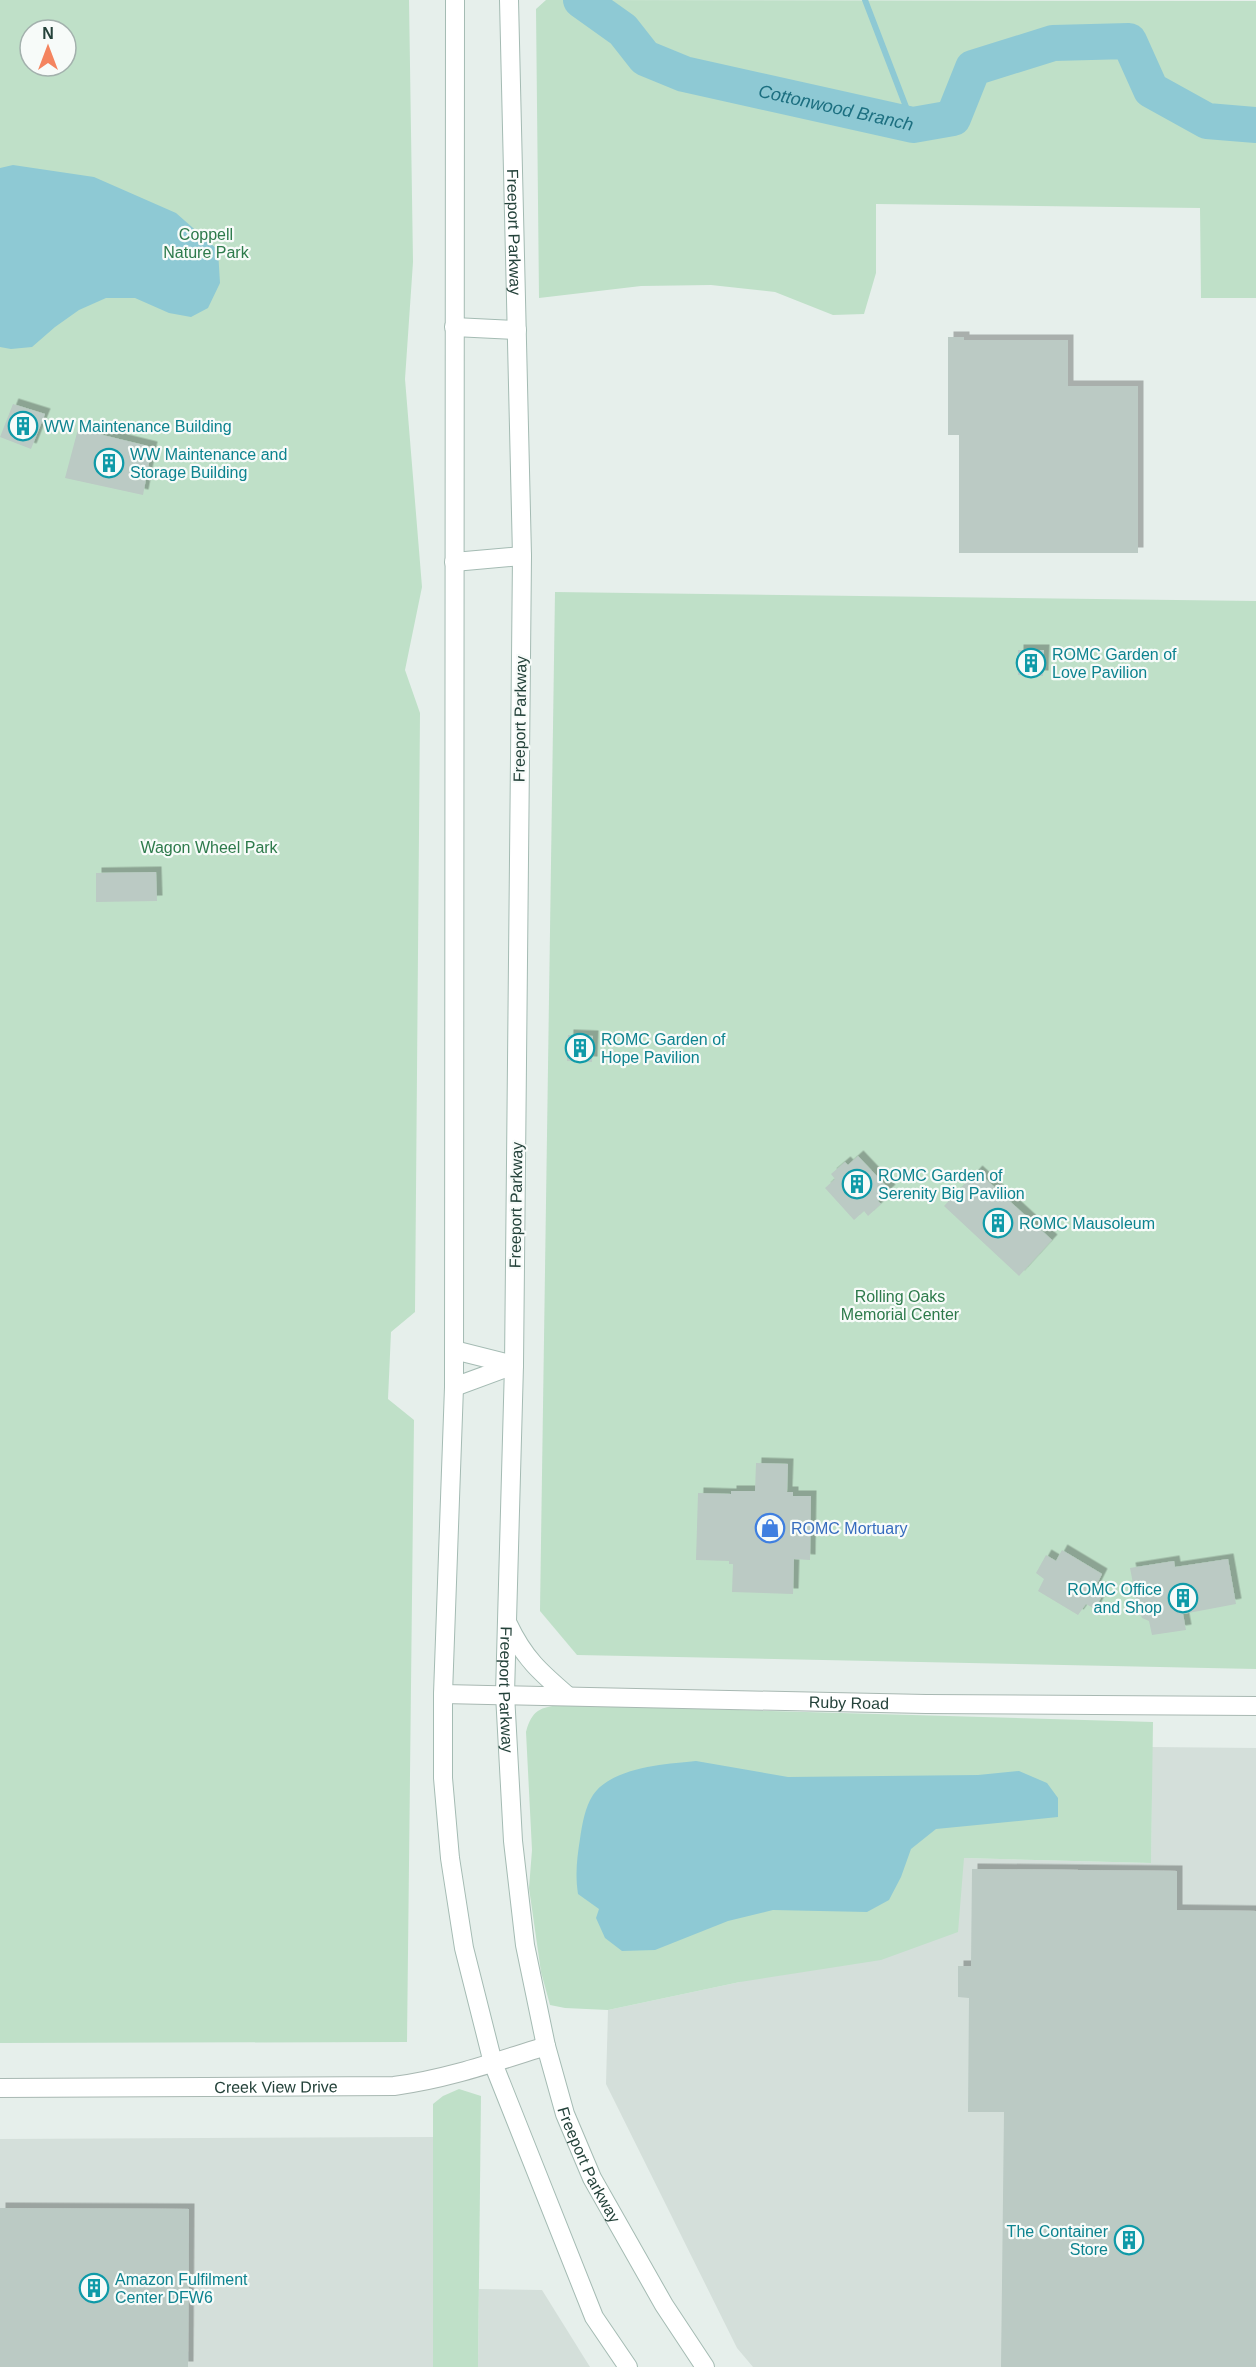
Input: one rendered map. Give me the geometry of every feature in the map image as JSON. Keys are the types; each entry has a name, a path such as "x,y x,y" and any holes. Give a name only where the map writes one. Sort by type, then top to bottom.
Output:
{"main road":[{"name":"Freeport Parkway","path":"509,0 522,556 514,1365 505,1694 513,1841 523,1933 546,2046 565,2114 592,2178 664,2305 705,2367"},
{"path":"455,9 454,1387 443,1694 443,1778 450,1858 464,1948 493,2063 594,2317 628,2367"},
{"path":"454,327 517,330"},
{"path":"453,562 522,556"},
{"path":"454,1350 514,1365"},
{"path":"454,1387 514,1365"},
{"path":"507,1621 519,1648 538,1670 568,1696"},
{"name":"Ruby Road","path":"443,1694 926,1704 1256,1706"},
{"name":"Creek View Drive","path":"0,2088 369,2088 435,2080 546,2046"}],"shaded area":[{"path":"1152,1747 1256,1748 1256,2367 753,2367 737,2348 606,2084 608,2010 740,1982 964,1858 1151,1863"},
{"path":"434,2137 433,2367 0,2367 0,2139"},
{"path":"479,2289 542,2290 590,2367 478,2367"}],"green space":[{"name":"Wagon Wheel Park","path":"0,0 409,0 413,262 405,379 422,587 405,670 420,713 415,1312 391,1332 388,1399 414,1420 407,2042 0,2043"},
{"path":"546,0 1256,1 1256,298 1201,298 1200,208 876,204 876,273 864,314 833,315 775,292 711,285 641,286 539,298 536,9"},
{"name":"Rolling Oaks Memorial Center","path":"555,592 1256,601 1256,1669 577,1655 540,1611"},
{"path":"562,1705 1153,1722 1151,1863 964,1858 958,1932 881,1960 740,1982 608,2010 550,2005 541,1972 529,1888 532,1850 526,1732 531,1719 538,1711"},
{"path":"459,2089 481,2096 478,2367 433,2367 433,2104 443,2096"}],"water":[{"path":"13,165 94,177 176,213 218,250 220,283 208,308 191,317 169,313 135,298 106,298 79,310 32,347 11,349 0,347 0,168"},
{"path":"696,1761 788,1777 978,1775 1019,1771 1047,1783 1058,1798 1058,1817 936,1829 911,1849 901,1877 889,1900 867,1912 773,1910 728,1921 655,1950 622,1951 605,1938 596,1918 599,1909 578,1894 577,1859 588,1805 593,1795 613,1778 640,1769"}],"building":[{"path":"948,337 964,337 964,340 1068,340 1068,386 1138,386 1138,553 959,553 959,435 948,435"},
{"name":"WW Maintenance Building","path":"13,404 45,414 31,449 0,437"},
{"name":"WW Maintenance and Storage Building","path":"78,429 152,447 143,495 65,478"},
{"name":"ROMC Garden of Love Pavilion","path":"1018,650 1044,650 1043,676 1018,675"},
{"path":"156,872 157,901 96,902 96,873"},
{"name":"ROMC Garden of Hope Pavilion","path":"568,1035 593,1036 592,1062 567,1061"},
{"name":"ROMC Garden of Serenity Big Pavilion","path":"858,1156 890,1190 878,1201 881,1204 868,1216 864,1211 854,1220 825,1188 835,1179 831,1174 845,1162 848,1165"},
{"name":"ROMC Mausoleum","path":"977,1171 1052,1240 1019,1276 944,1206"},
{"name":"ROMC Mortuary","path":"756,1463 788,1464 787,1492 793,1492 793,1496 811,1496 810,1560 794,1559 793,1594 732,1592 733,1564 729,1564 729,1561 696,1560 698,1493 731,1494 731,1491 755,1491"},
{"path":"1062,1550 1102,1574 1096,1586 1105,1590 1095,1609 1086,1604 1078,1615 1038,1591 1044,1579 1036,1573 1046,1555 1056,1561"},
{"name":"ROMC Office and Shop","path":"1228,1559 1236,1604 1183,1614 1186,1630 1152,1635 1149,1621 1142,1618 1138,1609 1130,1568 1174,1561 1175,1567"},
{"name":"The Container Store","path":"972,1869 1177,1871 1177,1910 1256,1911 1256,2367 1001,2367 1004,2112 968,2112 969,1998 958,1997 958,1966 971,1966"},
{"name":"Amazon Fulfilment Center DFW6","path":"0,2208 189,2209 188,2367 0,2367"}],"waterway":[{"name":"Cottonwood Branch","path":"581,0 623,30 645,58 684,74 913,125 953,118 973,68 1053,43 1129,41 1151,90 1207,121 1256,125"},
{"path":"865,0 913,125"}],"place":[{"name":"WW Maintenance Building","path":"23,426"},
{"name":"WW Maintenance and Storage Building","path":"109,463"},
{"name":"ROMC Garden of Love Pavilion","path":"1031,663"},
{"name":"ROMC Garden of Hope Pavilion","path":"580,1048"},
{"name":"ROMC Garden of Serenity Big Pavilion","path":"857,1184"},
{"name":"ROMC Mausoleum","path":"998,1223"},
{"name":"ROMC Mortuary","path":"770,1528"},
{"name":"ROMC Office and Shop","path":"1183,1598"},
{"name":"The Container Store","path":"1129,2240"},
{"name":"Amazon Fulfilment Center DFW6","path":"94,2288"}],"park label":[{"name":"Coppell Nature Park","path":"206,243"}]}
